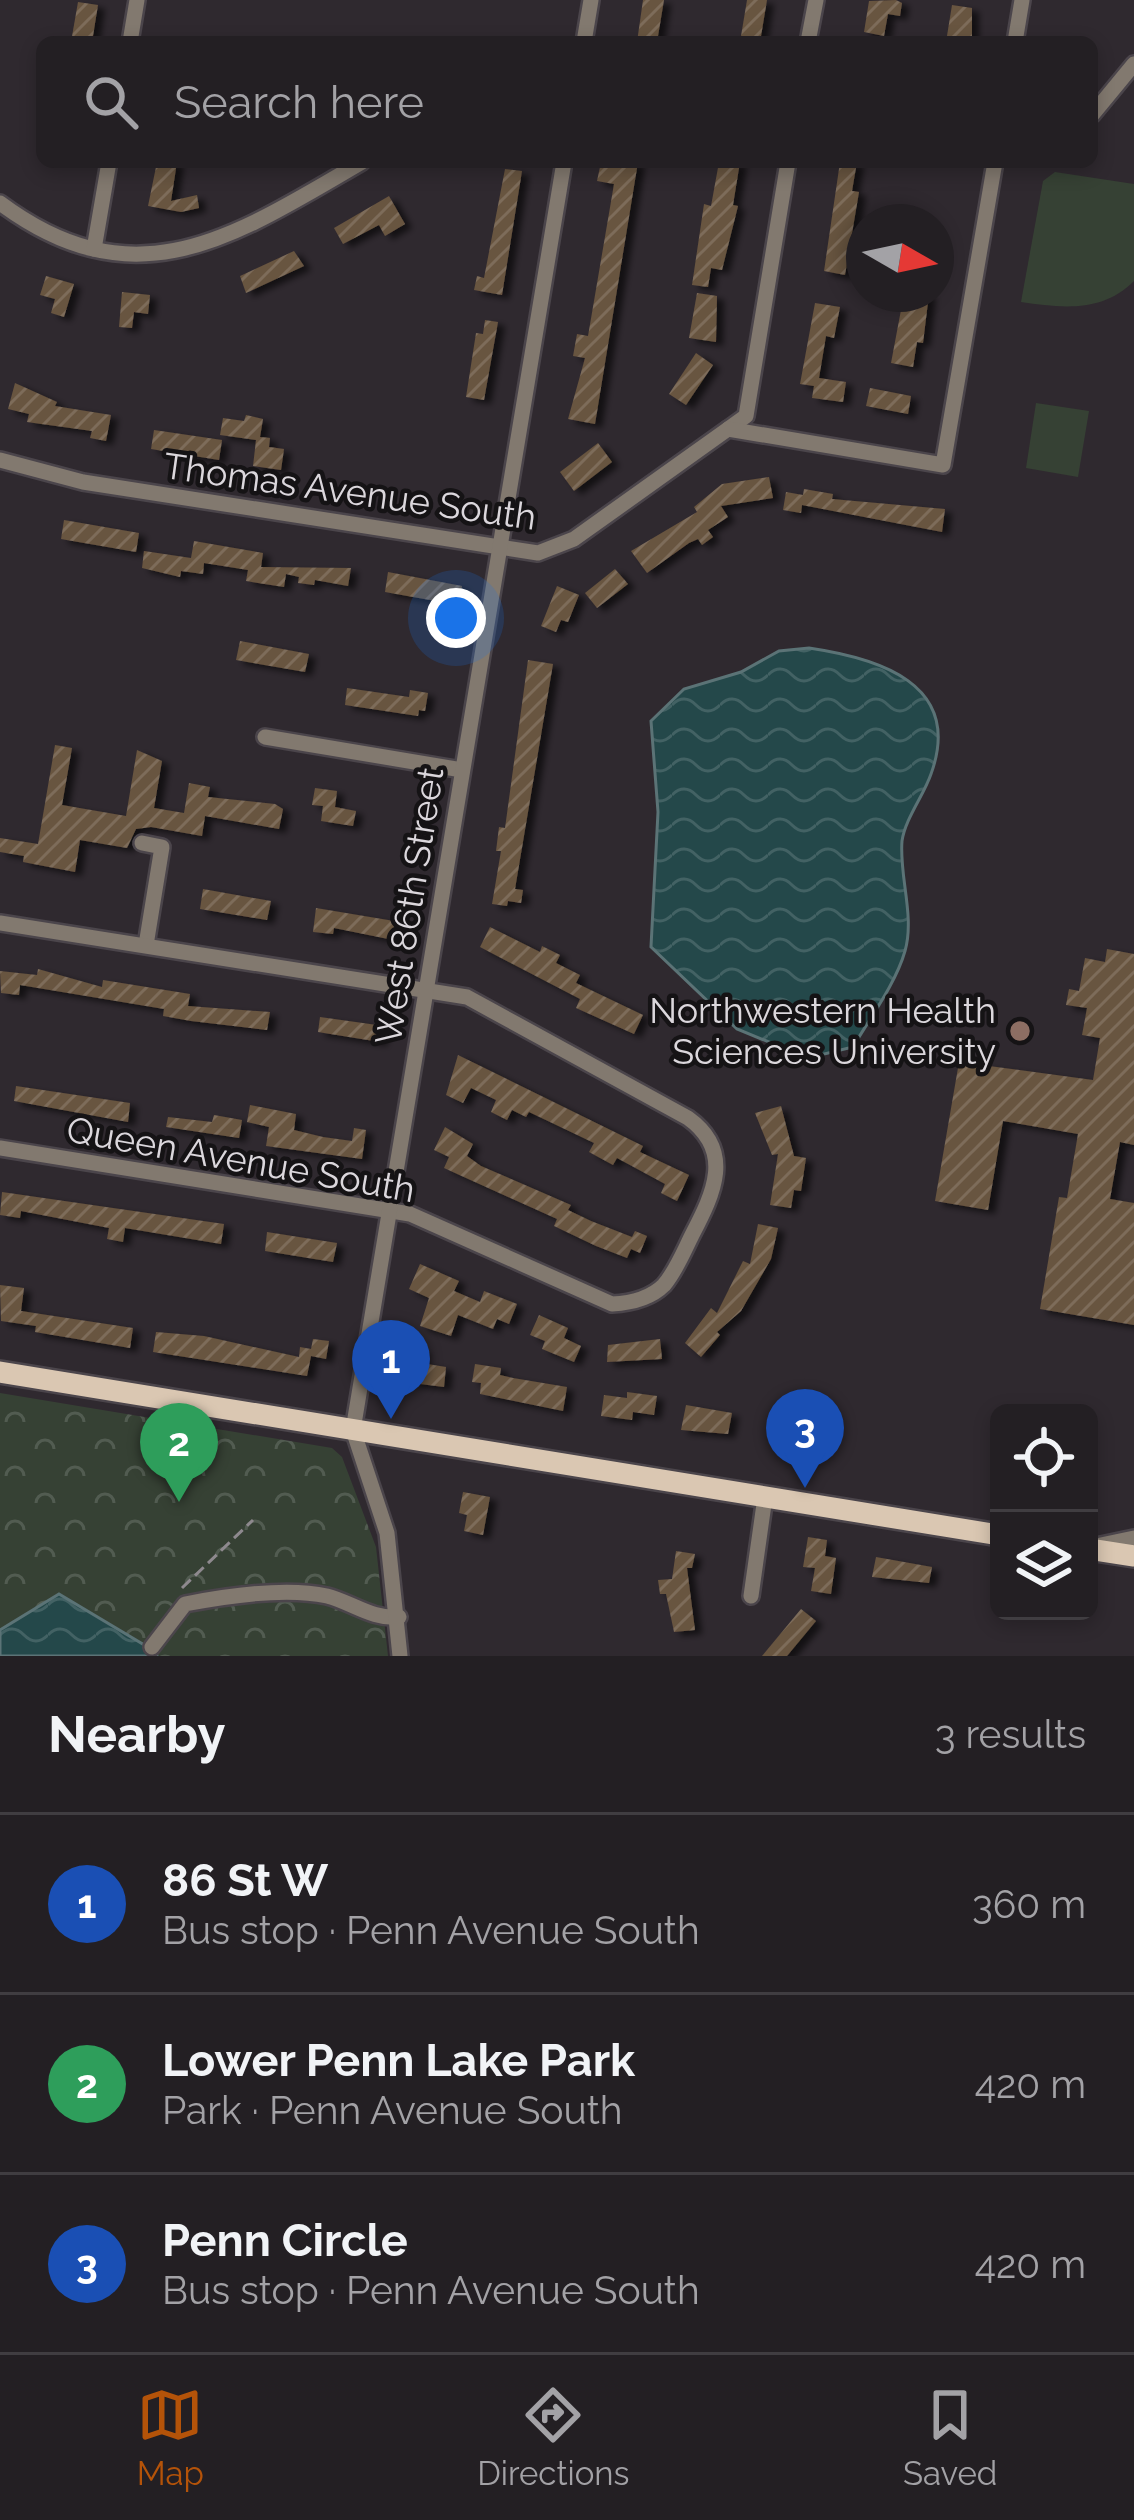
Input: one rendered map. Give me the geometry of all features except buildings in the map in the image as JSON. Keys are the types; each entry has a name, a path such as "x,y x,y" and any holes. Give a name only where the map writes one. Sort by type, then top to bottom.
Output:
{"main road":[{"path":"0,1372 990,1533"},
{"path":"1098,1550 1134,1556"}],"street":[{"path":"131,36 137,0"},
{"path":"585,36 591,0"},
{"path":"809,36 815,0"},
{"path":"1016,36 1022,0"},
{"path":"1098,109 1134,64"},
{"path":"94,249 108,168"},
{"path":"0,203 51,236 94,249 154,253 222,240 351,168"},
{"name":"West 86th Street","path":"400,1656 387,1533 353,1430 563,168"},
{"path":"728,429 746,416 787,168"},
{"path":"728,429 943,465 994,168"},
{"name":"Thomas Avenue South","path":"0,460 83,482 499,549 557,549 728,429"},
{"path":"265,737 462,770"},
{"path":"142,843 162,847 146,945"},
{"name":"Queen Avenue South","path":"0,923 426,989 486,1005 702,1129 718,1162 717,1181 700,1220 662,1287 630,1303 612,1304 410,1214 0,1148"},
{"path":"751,1596 765,1497"},
{"path":"1098,1546 1134,1538"},
{"path":"152,1647 185,1604 213,1598 320,1594 384,1619 398,1617"}],"path":[{"path":"182,1585 253,1520"}],"green space":[{"path":"1055,172 1134,184 1134,281 1109,299 1081,306 1021,302 1043,181"},
{"path":"1036,403 1089,411 1078,477 1026,468"},
{"path":"0,1393 332,1448 342,1457 376,1547 388,1656 157,1656 59,1594 0,1630"}],"water":[{"path":"809,648 861,659 908,681 925,697 935,717 938,743 931,774 902,841 908,938 901,963 853,1047 808,1058 737,1029 651,947 658,812 651,721 684,689 741,672 779,651"},
{"path":"59,1594 157,1656 0,1656 0,1630"}],"place":[{"name":"Northwestern Health Sciences University","path":"1020,1031"},
{"name":"86 St W","path":"391,1419"},
{"name":"Penn Circle","path":"805,1488"},
{"name":"Lower Penn Lake Park","path":"179,1502"}]}
